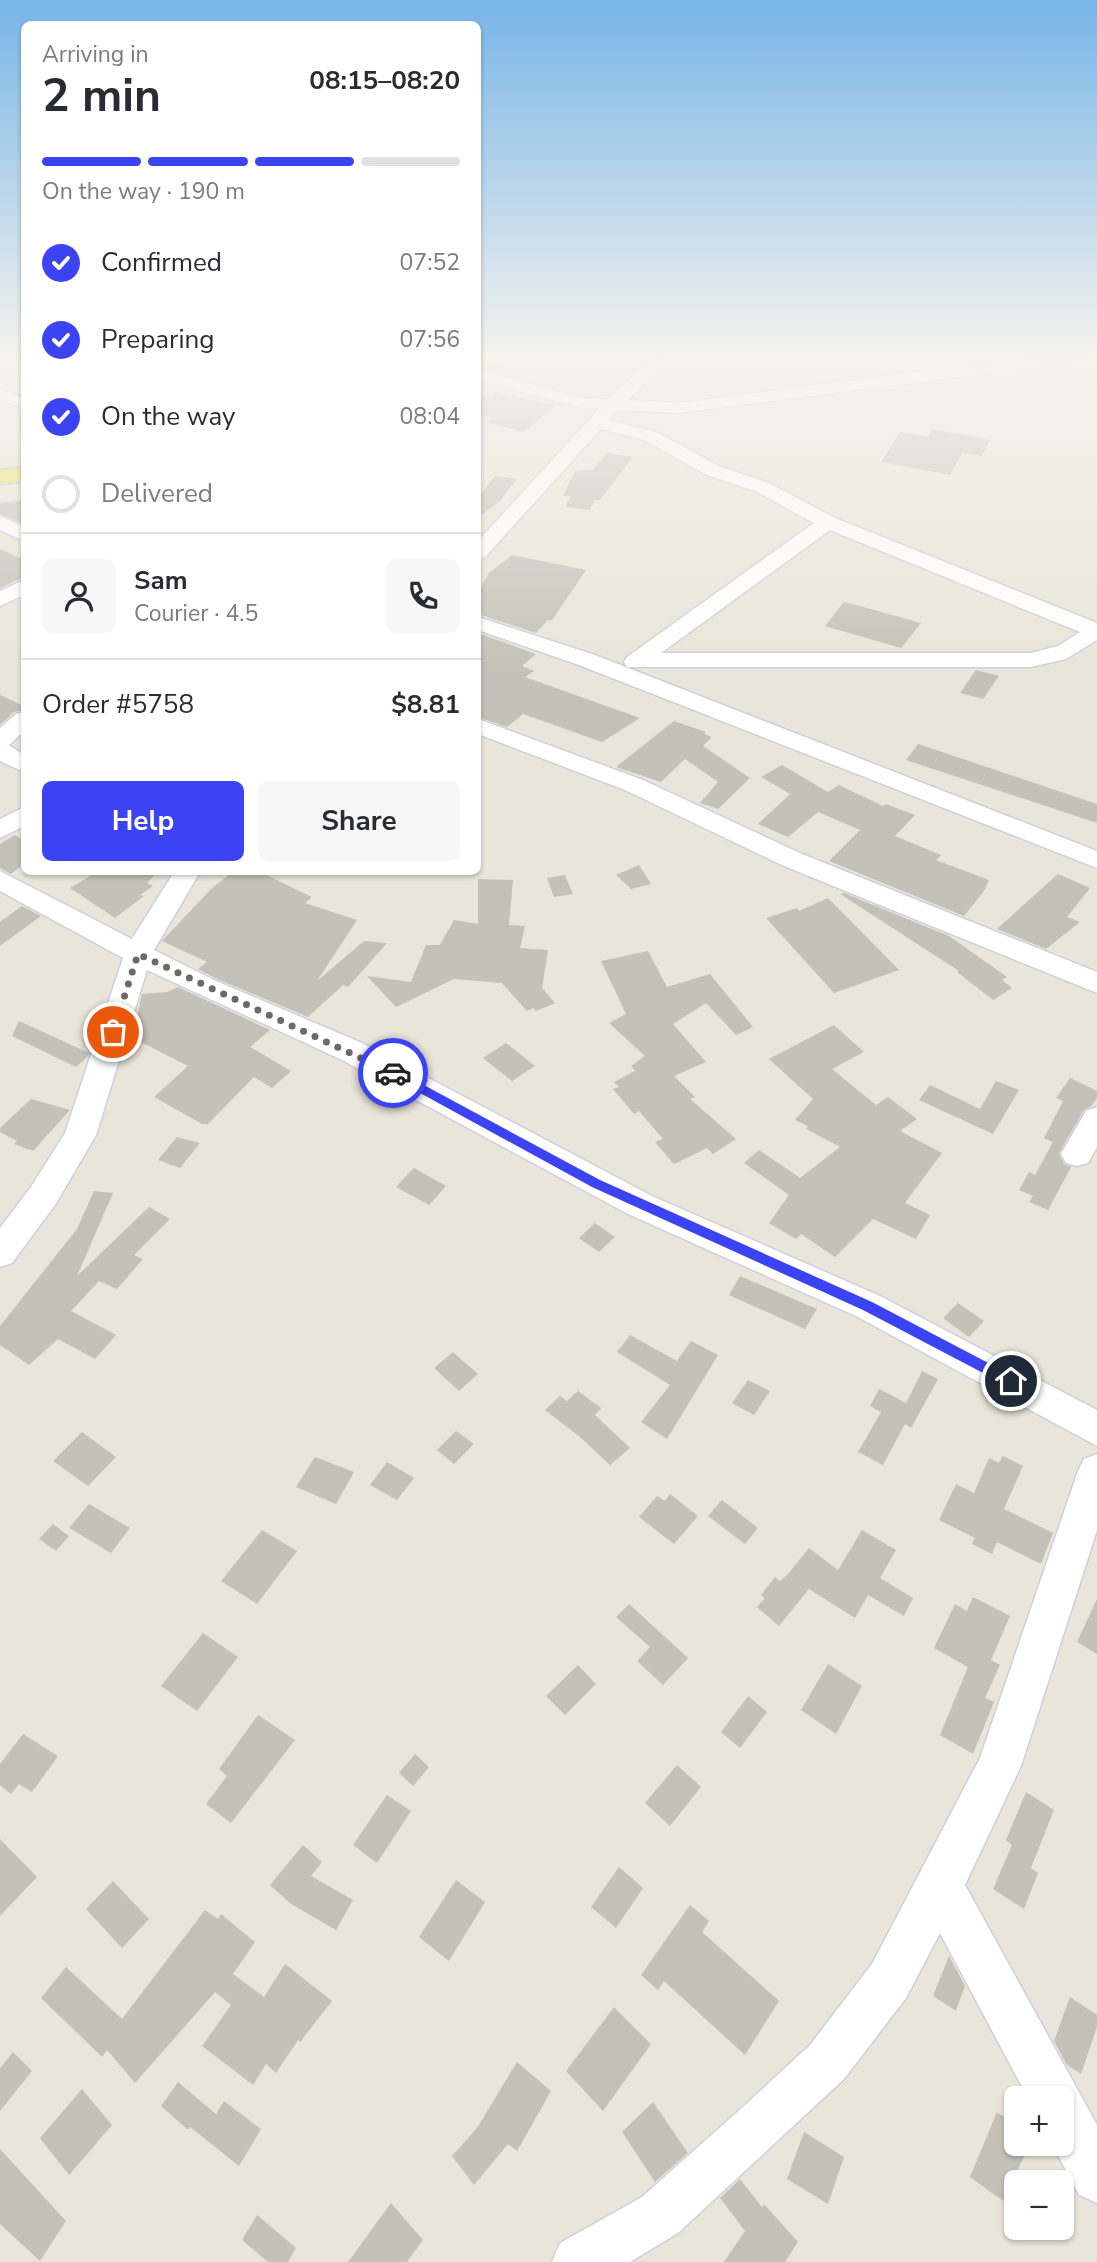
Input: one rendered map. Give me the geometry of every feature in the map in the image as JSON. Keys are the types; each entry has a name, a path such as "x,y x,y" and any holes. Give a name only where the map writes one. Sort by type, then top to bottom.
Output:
{"main road":[{"path":"0,477 21,474"}],"street":[{"path":"481,545 561,461"},
{"path":"629,666 1031,660 1054,657 1072,650 1096,631 828,522 762,487 714,471 695,461"},
{"path":"0,522 21,533"},
{"path":"629,666 828,522"},
{"path":"0,600 21,588"},
{"path":"481,625 629,666 1097,860"},
{"path":"0,741 21,722"},
{"path":"481,727 634,785 793,860 1097,983"},
{"path":"0,750 21,763"},
{"path":"0,830 21,817"},
{"path":"0,1253 43,1196 80,1135 138,954 158,915 185,875"},
{"path":"0,880 204,987 351,1052 640,1205 868,1306 1097,1429"},
{"path":"1077,1154 1097,1119"},
{"path":"579,2262 660,2215 827,2062 889,1981 940,1886 999,1766 1097,1471"},
{"path":"940,1886 1048,2086"},
{"path":"1074,2134 1097,2178"}],"building":[{"path":"601,461 630,461 600,500 595,500 590,510 565,507 571,496 563,496 575,471 593,470"},
{"path":"882,461 958,461 950,475"},
{"path":"495,476 517,479 500,501 481,516 481,494"},
{"path":"21,500 21,523 0,514 0,503"},
{"path":"0,549 21,559 21,578 0,588"},
{"path":"512,555 586,570 552,620 548,620 536,633 481,615 481,587 489,573"},
{"path":"844,602 921,623 901,648 825,626"},
{"path":"481,634 536,654 522,666 534,671 525,677 640,718 602,742 523,714 507,727 481,718"},
{"path":"976,670 999,676 983,699 960,693"},
{"path":"0,695 21,705 21,711 14,712 0,725"},
{"path":"674,721 706,732 704,734 712,737 703,746 750,778 718,809 700,803 718,782 685,759 661,782 616,767"},
{"path":"918,744 1097,804 1097,823 906,760"},
{"path":"782,765 828,792 839,785 883,806 886,804 915,815 895,836 941,855 936,860 989,880 984,891 964,916 829,861 860,830 818,812 788,837 758,824 790,794 761,777"},
{"path":"15,835 21,838 21,866 11,874 0,868 0,844"},
{"path":"639,865 651,884 631,889 616,875"},
{"path":"1058,874 1090,888 1067,917 1080,922 1046,949 997,929"},
{"path":"92,875 155,875 147,883 153,886 140,895 144,896 115,918 70,888"},
{"path":"229,875 266,875 312,897 305,903 357,920 317,981 364,941 387,943 348,987 343,985 308,1017 215,978 198,969 207,962 162,941 213,887"},
{"path":"565,875 573,894 554,897 547,878"},
{"path":"478,879 513,880 509,925 525,926 520,948 548,950 542,988 555,1003 536,1011 533,1008 527,1011 502,983 454,979 396,1007 367,976 411,982 426,945 440,945 454,920 478,924"},
{"path":"844,893 949,936 1007,977 1002,980 1012,988 993,1000 957,972 959,971 840,894"},
{"path":"828,898 899,970 834,993 766,918 797,908 799,911"},
{"path":"22,906 41,916 0,946 0,922"},
{"path":"648,951 667,987 710,974 753,1027 736,1035 706,1003 673,1024 706,1062 674,1076 695,1097 690,1099 736,1139 713,1154 707,1148 674,1164 655,1142 663,1139 639,1111 634,1114 613,1089 619,1087 614,1082 635,1071 631,1066 645,1056 609,1023 626,1014 601,961"},
{"path":"178,987 270,1030 250,1047 291,1071 272,1088 254,1077 208,1124 202,1124 154,1097 188,1066 129,1036 136,1022 142,994 167,992"},
{"path":"19,1021 89,1053 76,1067 12,1036"},
{"path":"834,1025 864,1052 832,1069 876,1105 888,1097 917,1119 900,1131 942,1153 905,1203 930,1215 916,1239 873,1219 835,1257 801,1234 796,1239 769,1223 789,1195 744,1163 759,1150 800,1178 840,1147 795,1120 813,1099 769,1059"},
{"path":"506,1043 535,1066 512,1081 483,1058"},
{"path":"1070,1078 1097,1091 1097,1098 1084,1110 1059,1153 1064,1164 1071,1167 1048,1210 1029,1202 1033,1196 1019,1190 1029,1172 1035,1175 1053,1142 1044,1138 1063,1101 1056,1098"},
{"path":"996,1081 1019,1090 993,1134 919,1100 930,1085 980,1109"},
{"path":"31,1099 70,1110 33,1151 14,1144 17,1141 0,1132 0,1128"},
{"path":"177,1137 200,1143 180,1168 158,1160"},
{"path":"414,1168 446,1186 429,1205 396,1187"},
{"path":"94,1191 113,1193 77,1276 149,1207 170,1219 134,1255 143,1259 117,1289 99,1281 71,1311 116,1335 95,1359 58,1339 29,1365 0,1345 0,1326 77,1229"},
{"path":"595,1223 615,1237 599,1252 579,1238"},
{"path":"740,1276 817,1309 805,1329 729,1295"},
{"path":"958,1303 984,1321 969,1337 943,1318"},
{"path":"630,1335 677,1361 691,1341 718,1355 667,1439 641,1422 670,1385 617,1352"},
{"path":"453,1352 478,1374 459,1391 434,1368"},
{"path":"922,1371 938,1379 911,1428 905,1424 883,1465 858,1452 881,1412 870,1406 879,1389 906,1403"},
{"path":"748,1380 770,1391 754,1415 732,1403"},
{"path":"578,1391 601,1408 595,1415 630,1448 610,1465 545,1410 560,1396 567,1401"},
{"path":"456,1431 474,1444 454,1464 437,1450"},
{"path":"82,1432 116,1457 88,1486 53,1461"},
{"path":"1003,1456 1023,1466 1004,1509 1053,1533 1041,1564 997,1542 992,1554 972,1544 975,1538 939,1520 956,1484 974,1493 989,1458 999,1463"},
{"path":"315,1457 354,1472 336,1504 296,1487"},
{"path":"387,1462 414,1478 397,1500 370,1485"},
{"path":"670,1494 698,1516 674,1544 639,1517 657,1496 665,1501"},
{"path":"722,1500 758,1528 745,1544 708,1516"},
{"path":"89,1504 130,1528 111,1553 69,1528"},
{"path":"53,1524 69,1536 56,1551 39,1539"},
{"path":"262,1530 297,1551 257,1604 221,1581"},
{"path":"862,1530 896,1550 880,1578 913,1598 904,1616 868,1595 855,1618 809,1589 779,1626 757,1607 765,1598 761,1595 775,1577 780,1581 809,1548 838,1570"},
{"path":"973,1597 1010,1616 991,1660 1000,1665 985,1698 994,1702 973,1754 940,1735 968,1667 934,1648 955,1604 967,1611"},
{"path":"1097,1599 1097,1654 1077,1642"},
{"path":"629,1604 688,1658 663,1685 637,1661 650,1647 616,1617"},
{"path":"203,1633 238,1657 197,1711 161,1686"},
{"path":"828,1664 862,1686 836,1734 801,1710"},
{"path":"578,1665 596,1684 565,1715 546,1696"},
{"path":"748,1696 767,1712 740,1748 721,1732"},
{"path":"258,1715 295,1740 231,1823 206,1804 227,1776 219,1769"},
{"path":"23,1734 58,1756 32,1792 19,1784 11,1794 0,1785 0,1764"},
{"path":"415,1754 429,1767 413,1786 399,1773"},
{"path":"677,1765 701,1787 670,1826 645,1803"},
{"path":"1026,1792 1054,1810 1031,1868 1038,1873 1024,1909 993,1889 1012,1845 1006,1840"},
{"path":"387,1795 411,1811 377,1863 353,1845"},
{"path":"0,1839 37,1877 0,1916"},
{"path":"303,1845 322,1862 311,1876 353,1900 336,1930 291,1904 270,1885"},
{"path":"619,1867 643,1888 616,1928 591,1907"},
{"path":"456,1880 485,1902 449,1961 419,1937"},
{"path":"113,1881 149,1919 122,1948 86,1909"},
{"path":"690,1905 709,1921 702,1932 779,2001 745,2055 664,1981 658,1990 641,1975"},
{"path":"205,1910 218,1919 221,1914 255,1942 233,1974 264,1997 285,1964 332,2001 300,2042 298,2040 276,2073 266,2064 253,2085 202,2046 231,2005 215,1992 135,2083 107,2050 102,2057 41,1998 66,1967 122,2019"},
{"path":"949,1956 965,1986 956,2011 933,1996"},
{"path":"1070,1997 1097,2015 1097,2027 1081,2074 1067,2065 1054,2041"},
{"path":"614,2007 651,2044 603,2111 566,2071"},
{"path":"13,2052 32,2071 0,2111 0,2068"},
{"path":"517,2062 551,2091 517,2151 508,2144 474,2185 452,2156 477,2128"},
{"path":"178,2082 216,2114 224,2101 261,2129 239,2166 190,2127 188,2130 161,2106"},
{"path":"82,2089 112,2125 69,2175 40,2138"},
{"path":"653,2102 688,2153 655,2182 622,2132"},
{"path":"997,2112 1004,2117 1004,2156 1024,2156 1018,2170 1004,2170 1003,2201 970,2177"},
{"path":"804,2132 844,2157 828,2204 787,2179"},
{"path":"0,2149 66,2221 40,2261 0,2224"},
{"path":"740,2179 762,2207 764,2204 798,2242 785,2262 724,2262 745,2231 720,2198"},
{"path":"391,2203 423,2240 407,2262 348,2262"},
{"path":"257,2215 296,2248 288,2262 268,2262 242,2240"}],"way so far":[{"path":"113,1032 138,954 393,1073"}],"route":[{"path":"393,1073 596,1184 868,1306 1011,1381"}]}
